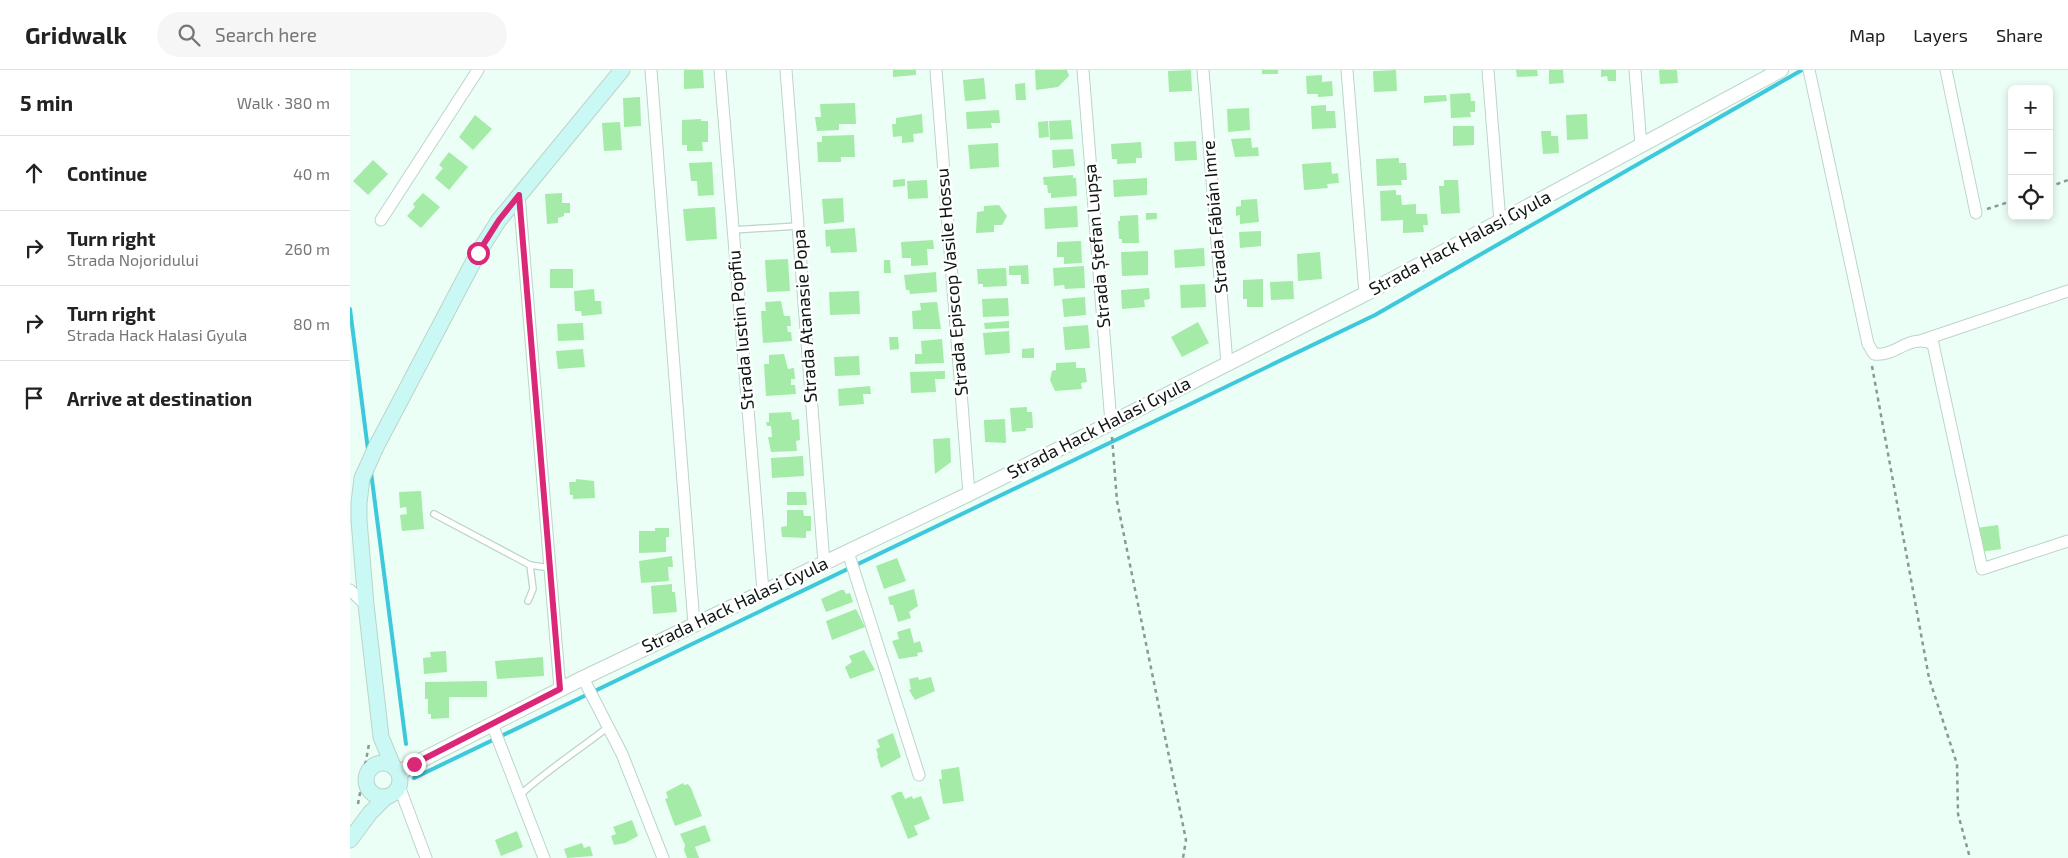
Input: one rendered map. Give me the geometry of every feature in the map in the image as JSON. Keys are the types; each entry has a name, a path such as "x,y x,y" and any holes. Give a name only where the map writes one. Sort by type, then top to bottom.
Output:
{"main road":[{"path":"386,797 380,798 370,792 365,777 375,765 380,750 381,735 366,604 358,503 362,478 377,445 478,253 499,220 622,70"},
{"path":"359,817 396,791 401,771 381,735"},
{"path":"375,765 384,763 401,771"},
{"path":"350,840 370,792"}],"street":[{"path":"381,220 478,70"},
{"path":"651,70 694,624"},
{"name":"Strada Iustin Popfiu","path":"720,70 763,591"},
{"name":"Strada Atanasie Popa","path":"786,70 824,563"},
{"name":"Strada Episcop Vasile Hossu","path":"936,70 969,494"},
{"name":"Strada Ștefan Lupșa","path":"1082,70 1111,429"},
{"name":"Strada Fábián Imre","path":"1203,70 1227,364"},
{"path":"1347,70 1364,294"},
{"path":"1488,70 1500,222"},
{"path":"1635,70 1641,146"},
{"name":"Strada Hack Halasi Gyula","path":"401,771 493,727 560,689 694,624 1111,429 1227,364 1500,222 1781,70"},
{"path":"1809,70 1868,344 1874,354 1884,355 1910,342 1923,340 2068,291"},
{"path":"1946,70 1976,213"},
{"path":"519,195 560,689"},
{"path":"1923,340 1933,344 1936,354 1982,569 2068,541"},
{"path":"848,552 919,775"},
{"path":"350,590 366,604"},
{"path":"584,679 622,754 663,858"},
{"path":"493,727 544,858"},
{"path":"401,771 426,858"}],"lane":[{"path":"733,230 798,226"},
{"path":"434,514 530,565 550,568"},
{"path":"528,601 533,589 530,565"},
{"path":"520,795 544,773 577,752 608,726"}],"path":[{"path":"2053,186 2068,180"},
{"path":"1976,213 2008,201"},
{"path":"1868,344 1929,678 1957,764 1958,814 1970,858"},
{"path":"1111,429 1117,501 1186,840 1183,858"},
{"path":"359,817 363,771 370,735 381,735"}],"building":[{"path":"684,70 703,70 704,88 684,89"},
{"path":"893,70 916,70 916,75 893,77"},
{"path":"1035,70 1067,70 1069,76 1058,87 1036,90"},
{"path":"1191,70 1192,91 1169,92 1168,71"},
{"path":"1262,70 1278,70 1278,74 1262,74"},
{"path":"1396,70 1397,91 1374,92 1373,71"},
{"path":"1516,70 1537,70 1538,76 1517,77"},
{"path":"1549,70 1563,70 1564,83 1549,84"},
{"path":"1601,70 1616,70 1616,81 1608,81 1607,76 1601,77"},
{"path":"1659,70 1677,70 1678,83 1660,84"},
{"path":"1322,75 1322,82 1332,81 1333,96 1318,97 1318,94 1307,94 1306,76"},
{"path":"984,78 986,99 965,101 963,80"},
{"path":"1025,83 1026,100 1016,100 1015,84"},
{"path":"1470,93 1471,101 1475,101 1475,112 1470,112 1471,117 1451,118 1450,94"},
{"path":"1446,95 1447,101 1424,103 1424,96"},
{"path":"640,97 641,126 624,127 623,98"},
{"path":"855,103 856,124 839,124 839,130 817,131 815,117 821,117 820,104"},
{"path":"1326,105 1326,111 1335,111 1336,128 1312,129 1311,106"},
{"path":"1249,108 1250,130 1228,132 1227,109"},
{"path":"999,110 1000,123 991,123 992,128 967,129 966,112"},
{"path":"922,114 923,133 913,134 914,142 902,143 902,136 893,137 892,124 896,124 896,118"},
{"path":"1587,114 1588,139 1567,140 1566,115"},
{"path":"475,115 492,129 473,150 459,137"},
{"path":"701,119 701,121 708,121 708,142 702,142 703,151 687,151 687,145 682,145 682,120"},
{"path":"1071,120 1073,139 1050,140 1049,121"},
{"path":"1048,121 1049,137 1039,138 1038,122"},
{"path":"620,122 622,150 604,151 602,123"},
{"path":"1453,126 1474,126 1474,145 1453,146"},
{"path":"1541,131 1551,131 1551,136 1558,136 1559,153 1543,154"},
{"path":"854,135 855,157 841,157 841,162 818,162 817,142 822,142 822,136"},
{"path":"1251,138 1252,148 1258,147 1259,156 1235,157 1231,139"},
{"path":"1196,141 1197,160 1175,161 1174,142"},
{"path":"1141,142 1142,158 1136,158 1136,163 1117,164 1117,159 1112,159 1111,144"},
{"path":"998,143 999,167 970,169 968,145"},
{"path":"1073,149 1075,166 1053,168 1052,150"},
{"path":"449,152 468,167 449,190 435,178 443,168 439,165"},
{"path":"1399,158 1399,163 1406,163 1407,180 1401,180 1402,185 1377,186 1376,159"},
{"path":"373,160 388,174 368,195 353,181"},
{"path":"712,162 714,195 698,196 697,181 691,181 689,163"},
{"path":"1331,162 1332,174 1338,173 1339,183 1327,184 1328,188 1304,190 1302,164"},
{"path":"1073,175 1073,178 1076,178 1077,196 1051,198 1047,185 1044,185 1043,177"},
{"path":"1147,178 1147,195 1114,197 1113,180"},
{"path":"905,179 905,186 893,187 893,180"},
{"path":"927,180 928,198 908,199 907,181"},
{"path":"1444,180 1458,180 1460,213 1441,214 1439,186 1444,186"},
{"path":"1396,190 1396,195 1401,195 1402,205 1416,204 1416,214 1427,214 1428,225 1423,225 1424,232 1403,233 1403,220 1381,221 1380,191"},
{"path":"423,193 440,207 421,228 407,216 415,207 413,204"},
{"path":"562,193 562,203 570,203 570,213 564,213 564,216 558,218 558,223 547,224 545,194"},
{"path":"843,198 844,222 824,224 822,199"},
{"path":"1257,199 1259,222 1240,224 1240,215 1236,216 1236,207 1241,206 1241,200"},
{"path":"999,205 1007,216 1002,225 994,225 994,232 976,233 977,212 984,211 984,206"},
{"path":"1077,206 1078,227 1045,229 1044,208"},
{"path":"715,207 717,239 686,241 683,209"},
{"path":"1146,213 1157,213 1157,219 1146,220"},
{"path":"1138,215 1139,243 1122,243 1122,239 1119,239 1118,221 1120,221 1120,216"},
{"path":"855,228 857,252 831,253 830,246 826,247 825,230"},
{"path":"1261,231 1261,246 1240,248 1239,232"},
{"path":"933,240 934,249 927,249 928,265 911,266 911,258 902,258 901,242"},
{"path":"1081,241 1082,263 1064,264 1064,257 1057,257 1057,242"},
{"path":"1204,248 1205,266 1175,268 1174,250"},
{"path":"1148,251 1148,275 1122,276 1121,252"},
{"path":"1320,252 1322,279 1298,281 1297,254"},
{"path":"788,259 790,291 767,292 765,260"},
{"path":"884,260 890,260 891,273 884,273"},
{"path":"1028,265 1029,284 1021,284 1021,275 1009,275 1009,266"},
{"path":"1084,266 1085,288 1065,289 1064,285 1054,286 1053,268"},
{"path":"1006,268 1007,286 983,287 983,284 978,284 977,269"},
{"path":"550,269 573,269 573,288 550,288"},
{"path":"936,272 937,292 910,294 909,290 906,290 904,275"},
{"path":"1263,279 1263,307 1247,307 1247,299 1243,299 1243,280"},
{"path":"1293,281 1294,299 1271,300 1270,282"},
{"path":"1205,284 1206,307 1181,308 1180,285"},
{"path":"1149,288 1150,299 1144,300 1145,307 1122,309 1121,290"},
{"path":"594,289 595,301 601,301 602,314 582,316 581,311 575,311 574,291"},
{"path":"859,291 860,314 830,315 829,292"},
{"path":"1085,297 1086,315 1064,317 1062,299"},
{"path":"1008,298 1009,316 983,317 982,299"},
{"path":"781,301 784,316 790,316 791,326 787,326 788,332 791,332 792,341 763,343 761,311 766,311 765,302"},
{"path":"937,302 941,329 913,329 912,311 921,310 920,303"},
{"path":"1009,321 1009,328 985,329 984,323"},
{"path":"1198,322 1209,343 1182,357 1171,337"},
{"path":"583,323 584,340 558,341 557,324"},
{"path":"1088,325 1090,348 1065,350 1063,327"},
{"path":"1009,331 1010,353 985,355 983,333"},
{"path":"889,337 898,337 899,349 890,350"},
{"path":"942,339 944,363 915,364 915,354 922,354 921,341"},
{"path":"1034,348 1034,358 1022,358 1022,349"},
{"path":"583,349 585,367 558,369 556,351"},
{"path":"784,354 788,369 794,368 795,379 791,379 791,385 795,385 796,394 766,396 764,364 769,364 769,355"},
{"path":"859,356 860,375 835,376 834,357"},
{"path":"1076,362 1076,368 1085,368 1087,382 1081,383 1082,389 1055,391 1050,380 1052,371 1056,370 1056,363"},
{"path":"945,371 945,379 935,379 936,392 911,393 910,372"},
{"path":"870,386 871,394 863,394 864,404 839,406 838,389"},
{"path":"1027,407 1027,412 1032,412 1033,428 1026,428 1026,431 1012,432 1010,408"},
{"path":"791,412 792,420 799,419 800,440 796,441 797,451 771,452 768,437 772,437 771,426 767,426 766,422 769,422 769,413"},
{"path":"1005,419 1006,443 985,442 984,420"},
{"path":"950,438 951,462 935,474 933,439"},
{"path":"803,456 804,476 772,478 771,458"},
{"path":"576,479 594,481 595,498 573,499 573,495 570,495 569,482 576,482"},
{"path":"421,491 424,529 402,531 400,515 407,514 406,507 400,508 399,492"},
{"path":"787,492 806,492 807,505 787,505"},
{"path":"787,510 803,510 804,516 811,516 811,531 806,531 806,538 782,537 781,527 787,526"},
{"path":"1998,525 2001,549 1980,552 1976,528"},
{"path":"655,528 669,528 669,537 666,537 666,552 639,553 639,531 655,531"},
{"path":"672,556 673,567 668,567 669,581 641,583 639,561"},
{"path":"897,558 906,581 884,589 876,566"},
{"path":"672,584 672,592 675,592 677,612 653,614 651,586"},
{"path":"914,589 918,606 909,612 911,618 898,622 893,605 890,605 888,597"},
{"path":"844,590 846,594 850,593 853,602 826,612 821,599"},
{"path":"856,609 865,627 832,640 826,621"},
{"path":"910,628 914,643 920,641 923,652 917,653 918,656 899,659 892,641 899,639 897,632"},
{"path":"864,650 875,670 850,679 845,667 852,662 849,656"},
{"path":"446,651 447,672 424,674 423,658 431,657 430,652"},
{"path":"543,657 544,676 497,679 495,661"},
{"path":"918,677 919,680 931,677 935,691 915,700 909,690 911,689 909,679"},
{"path":"487,681 487,697 449,697 449,718 431,719 431,714 428,714 428,699 425,699 425,682"},
{"path":"893,733 901,757 881,768 876,749 880,747 877,740"},
{"path":"959,767 964,801 943,804 939,779 942,779 941,770"},
{"path":"683,783 684,785 688,784 691,788 702,816 675,826 665,799 668,798 666,792"},
{"path":"902,792 905,799 912,796 913,799 921,796 930,819 914,826 918,835 908,839 891,796"},
{"path":"632,820 638,836 625,843 614,845 611,836 616,834 613,827"},
{"path":"705,825 711,841 695,847 699,858 687,858 684,850 685,845 680,834"},
{"path":"517,831 523,847 501,856 495,840"},
{"path":"582,843 584,848 590,846 593,856 567,858 564,849"}],"waterway":[{"path":"414,778 1375,315 1802,70"},
{"path":"350,309 368,450"},
{"path":"371,472 406,744"}],"route":[{"path":"414,764 560,689 519,195 499,220 478,253"}]}
